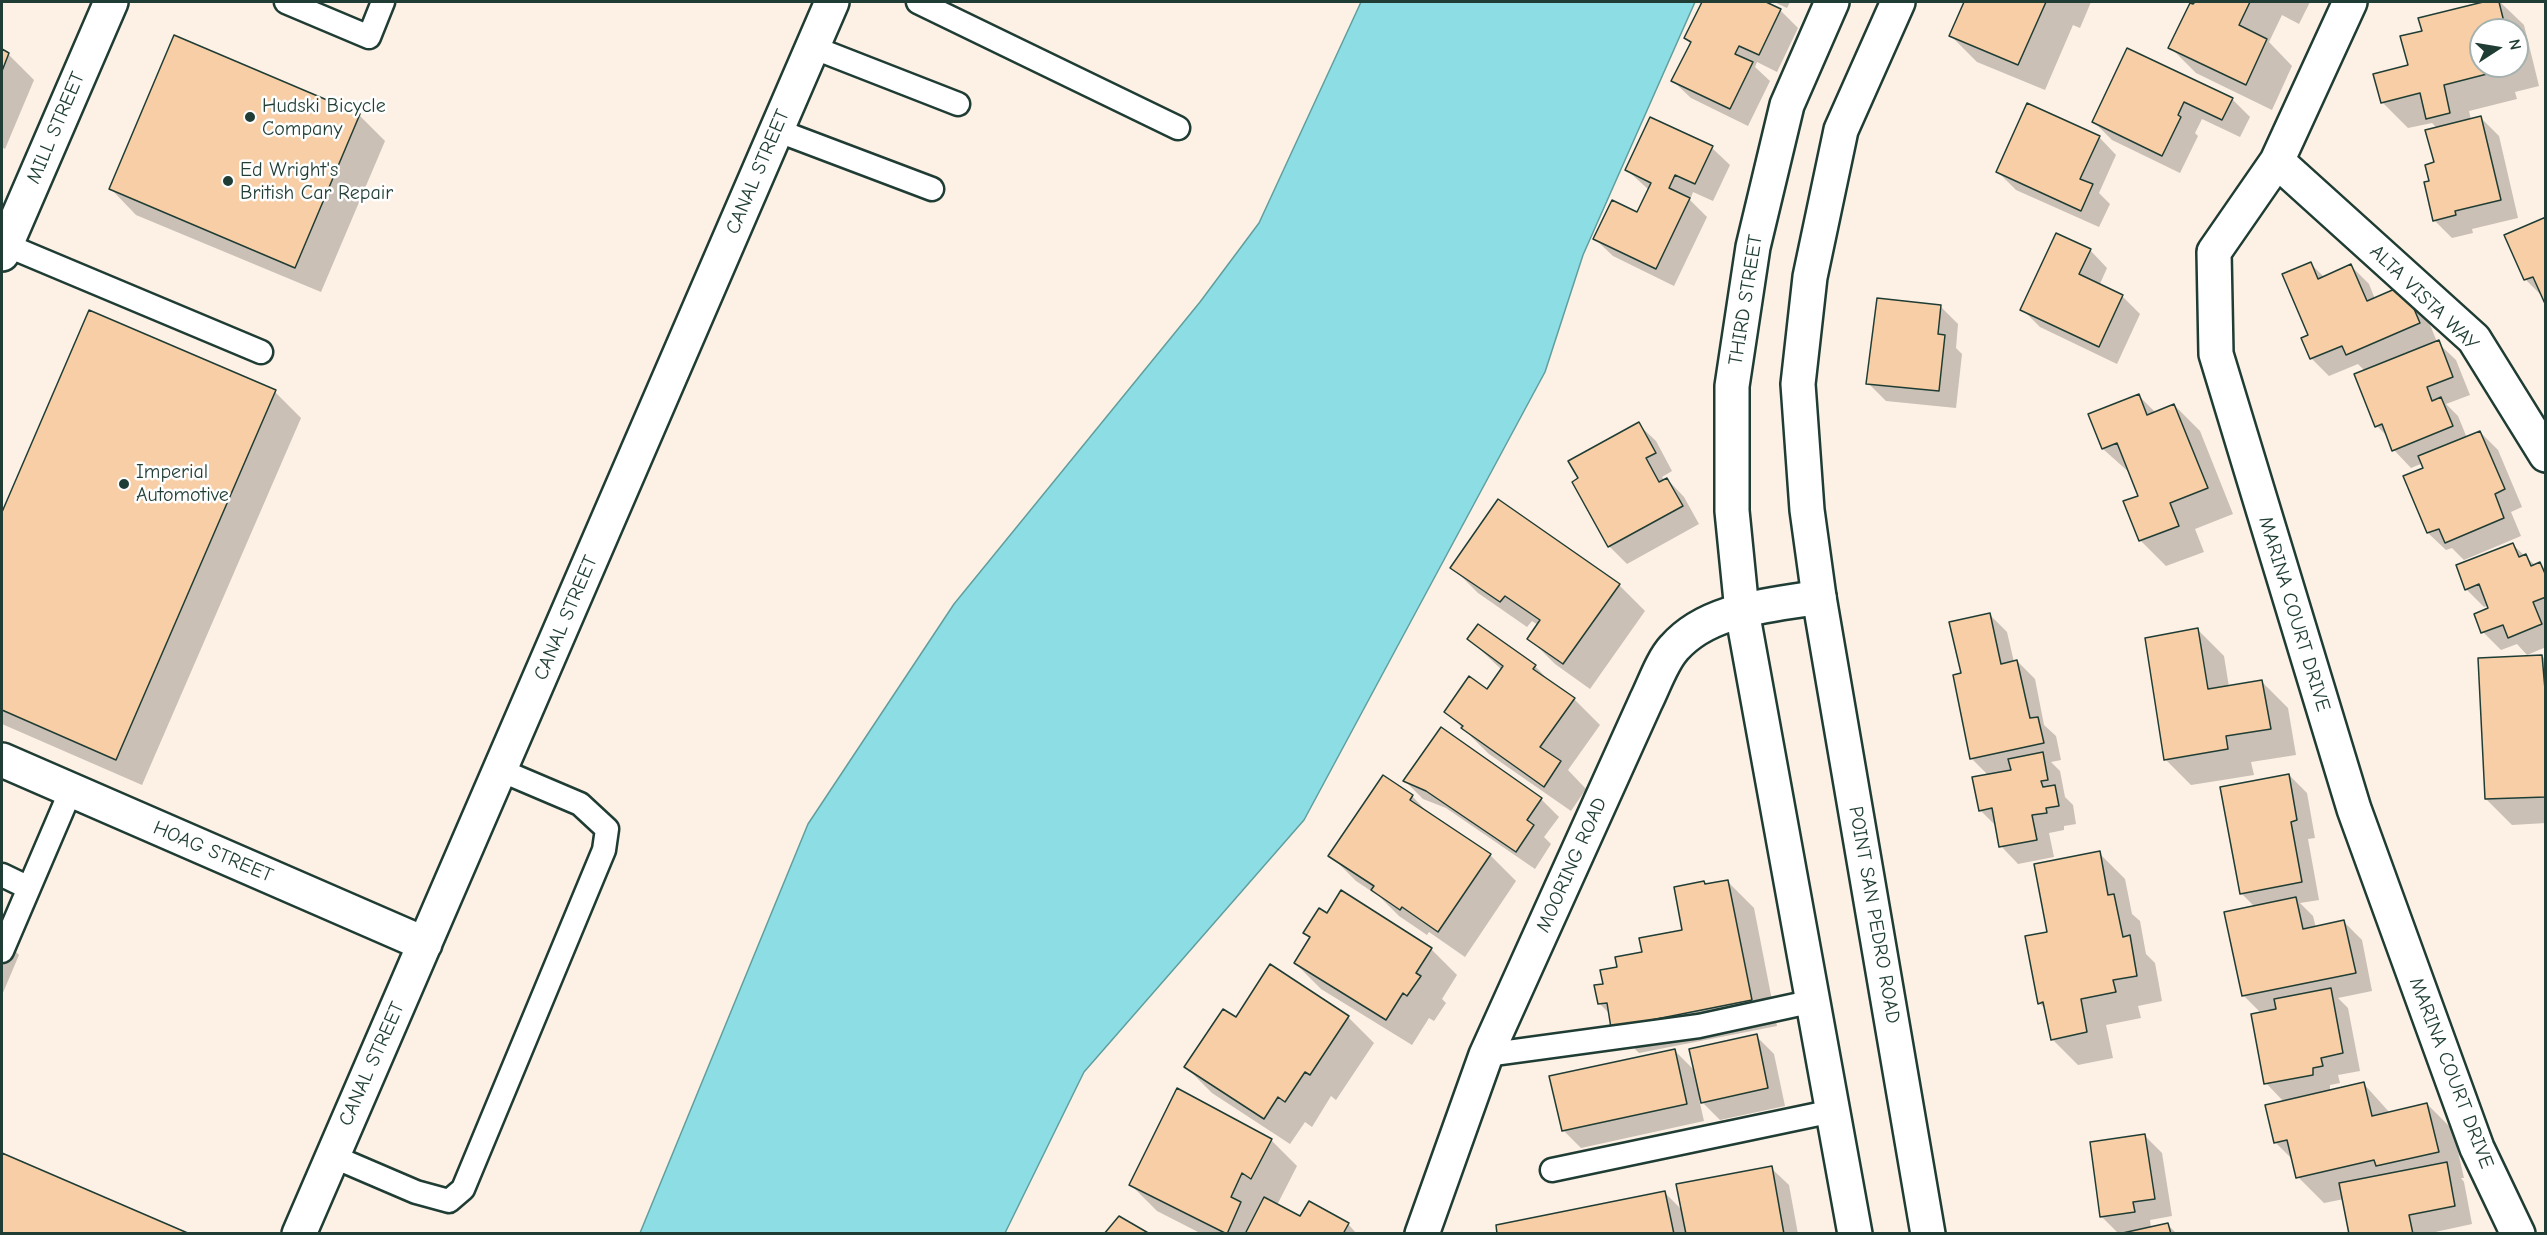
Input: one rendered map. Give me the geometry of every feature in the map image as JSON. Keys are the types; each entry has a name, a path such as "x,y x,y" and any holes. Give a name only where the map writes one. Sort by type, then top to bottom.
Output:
{"street":[{"name":"MILL STREET","path":"4,250 111,2"},
{"name":"CANAL STREET","path":"299,1233 832,2"},
{"name":"THIRD STREET","path":"1742,611 1732,511 1732,386 1753,246 1787,105 1832,2"},
{"path":"1819,597 1808,510 1798,384 1810,277 1841,130 1898,2"},
{"name":"MARINA COURT DRIVE","path":"2349,2 2277,161 2214,252 2216,354 2354,809 2477,1148 2518,1233"},
{"name":"ALTA VISTA WAY","path":"2277,161 2474,339 2546,455"},
{"name":"MOORING ROAD","path":"1422,1233 1486,1055 1646,701 1672,649 1700,624 1742,611 1819,597"},
{"name":"POINT SAN PEDRO ROAD","path":"1819,597 1928,1233"},
{"path":"1742,611 1855,1233"},
{"name":"HOAG STREET","path":"2,760 424,944"}],"lane":[{"path":"286,2 369,37 383,2"},
{"path":"918,2 1178,128"},
{"path":"812,47 958,104"},
{"path":"776,130 932,189"},
{"path":"4,250 261,352"},
{"path":"332,1156 416,1192 449,1201 463,1189 604,850 607,829 580,804 500,770"},
{"path":"2,951 71,790"},
{"path":"2,875 29,888"},
{"path":"1486,1055 1699,1026 1814,1001"},
{"path":"1552,1170 1833,1111"}],"water":[{"path":"1361,2 1695,2 1583,255 1545,372 1304,820 1084,1072 1005,1233 640,1233 808,824 954,604 1200,302 1259,223"}],"building":[{"path":"1702,2 1766,2 1781,9 1759,55 1739,46 1735,54 1753,62 1730,109 1671,81 1691,42 1684,38"},
{"path":"1964,2 2046,2 2018,65 1949,36"},
{"path":"2250,2 2239,25 2267,39 2246,85 2168,48 2190,3"},
{"path":"2483,2 2499,2 2503,18 2469,18 2469,78 2471,78 2444,85 2450,113 2426,119 2420,93 2381,103 2373,74 2408,65 2400,36 2422,31 2418,18"},
{"path":"174,35 360,114 295,268 109,189"},
{"path":"2127,48 2233,98 2222,120 2184,102 2178,115 2181,117 2162,156 2092,122"},
{"path":"2,49 9,53 2,71"},
{"path":"2027,103 2100,136 2080,179 2093,184 2081,211 1996,172"},
{"path":"2481,116 2501,200 2455,211 2456,215 2433,221 2424,182 2429,181 2425,165 2434,162 2425,130"},
{"path":"1650,117 1713,146 1695,184 1675,175 1669,188 1690,198 1656,269 1593,239 1612,200 1637,212 1651,183 1625,170"},
{"path":"2546,217 2546,306 2533,277 2524,280 2504,235"},
{"path":"2056,233 2091,249 2079,274 2123,295 2099,347 2020,310"},
{"path":"2311,262 2318,279 2351,264 2367,301 2404,285 2420,323 2346,355 2342,346 2310,359 2301,338 2308,335 2282,274"},
{"path":"1877,298 1941,305 1938,334 1945,335 1939,391 1866,384"},
{"path":"89,310 276,390 116,760 2,710 2,512"},
{"path":"2439,340 2453,377 2427,387 2432,401 2441,397 2453,426 2392,451 2382,424 2375,427 2354,374"},
{"path":"2139,394 2147,415 2174,404 2208,488 2170,503 2179,526 2139,541 2123,501 2138,496 2117,443 2102,449 2088,414"},
{"path":"1639,422 1656,453 1646,458 1659,482 1667,478 1683,506 1608,547 1572,482 1578,478 1568,461"},
{"path":"2480,431 2505,489 2495,494 2504,518 2445,543 2439,529 2427,533 2403,476 2423,468 2418,456"},
{"path":"1498,499 1620,584 1563,664 1527,639 1540,620 1505,596 1500,602 1450,568"},
{"path":"2513,543 2519,557 2526,554 2531,566 2540,562 2546,576 2546,597 2533,602 2542,624 2508,638 2503,625 2481,633 2474,614 2488,608 2479,584 2465,590 2456,565"},
{"path":"1990,613 2001,664 2017,660 2030,718 2038,717 2044,743 1970,759 1953,675 1961,673 1949,622"},
{"path":"1478,624 1536,665 1533,669 1575,698 1540,747 1561,761 1544,787 1461,728 1463,726 1444,712 1469,676 1487,689 1503,666 1467,639"},
{"path":"2198,628 2208,689 2262,680 2271,729 2226,736 2228,749 2164,760 2145,638"},
{"path":"2542,655 2546,701 2546,797 2485,799 2478,658"},
{"path":"1441,727 1542,798 1527,820 1534,825 1516,852 1426,791 1403,781"},
{"path":"2043,752 2048,780 2041,781 2043,787 2055,785 2059,806 2046,808 2047,813 2032,815 2037,840 1999,847 1992,808 1979,811 1972,777 2011,770 2008,759"},
{"path":"2289,774 2297,820 2291,822 2302,882 2240,894 2220,787"},
{"path":"1383,775 1413,795 1410,800 1491,854 1438,932 1402,907 1400,910 1371,890 1374,886 1328,856"},
{"path":"2100,851 2108,895 2114,894 2123,937 2130,935 2137,976 2113,980 2116,992 2081,999 2087,1032 2051,1040 2043,1002 2038,1004 2025,936 2047,932 2034,864"},
{"path":"1728,880 1752,1000 1611,1028 1607,1003 1598,1004 1594,985 1603,984 1600,970 1617,967 1615,957 1642,952 1639,938 1682,930 1674,887 1704,881 1705,884"},
{"path":"1341,890 1432,948 1416,973 1421,976 1407,996 1403,993 1386,1020 1294,963 1310,937 1303,933 1319,908 1327,913"},
{"path":"2296,897 2303,929 2344,920 2356,973 2242,996 2224,912"},
{"path":"1270,964 1349,1016 1310,1075 1305,1072 1285,1102 1278,1097 1264,1119 1184,1067 1223,1009 1236,1017"},
{"path":"2331,988 2343,1053 2321,1058 2323,1066 2313,1068 2313,1075 2264,1084 2251,1014 2276,1009 2274,999"},
{"path":"1757,1034 1768,1088 1701,1103 1689,1049"},
{"path":"1675,1049 1687,1104 1562,1131 1549,1076"},
{"path":"2364,1082 2372,1116 2427,1103 2439,1152 2376,1166 2374,1160 2296,1178 2287,1140 2274,1143 2265,1105"},
{"path":"1177,1088 1272,1139 1251,1179 1242,1173 1231,1197 1241,1202 1227,1234 1129,1185"},
{"path":"2145,1134 2155,1199 2133,1202 2135,1212 2100,1217 2090,1142"},
{"path":"2,1153 190,1234 2,1234"},
{"path":"2447,1162 2455,1206 2409,1215 2413,1234 2349,1234 2339,1183"},
{"path":"1772,1166 1784,1234 1686,1234 1676,1184"},
{"path":"1665,1191 1674,1234 1497,1234 1496,1225"},
{"path":"1264,1197 1300,1216 1309,1201 1349,1223 1343,1234 1245,1234"},
{"path":"1119,1216 1150,1234 1104,1234"},
{"path":"2168,1223 2171,1234 2118,1234"}],"place":[{"name":"Hudski Bicycle Company","path":"250,117"},
{"name":"Ed Wright's British Car Repair","path":"228,181"},
{"name":"Imperial Automotive","path":"124,484"}]}
